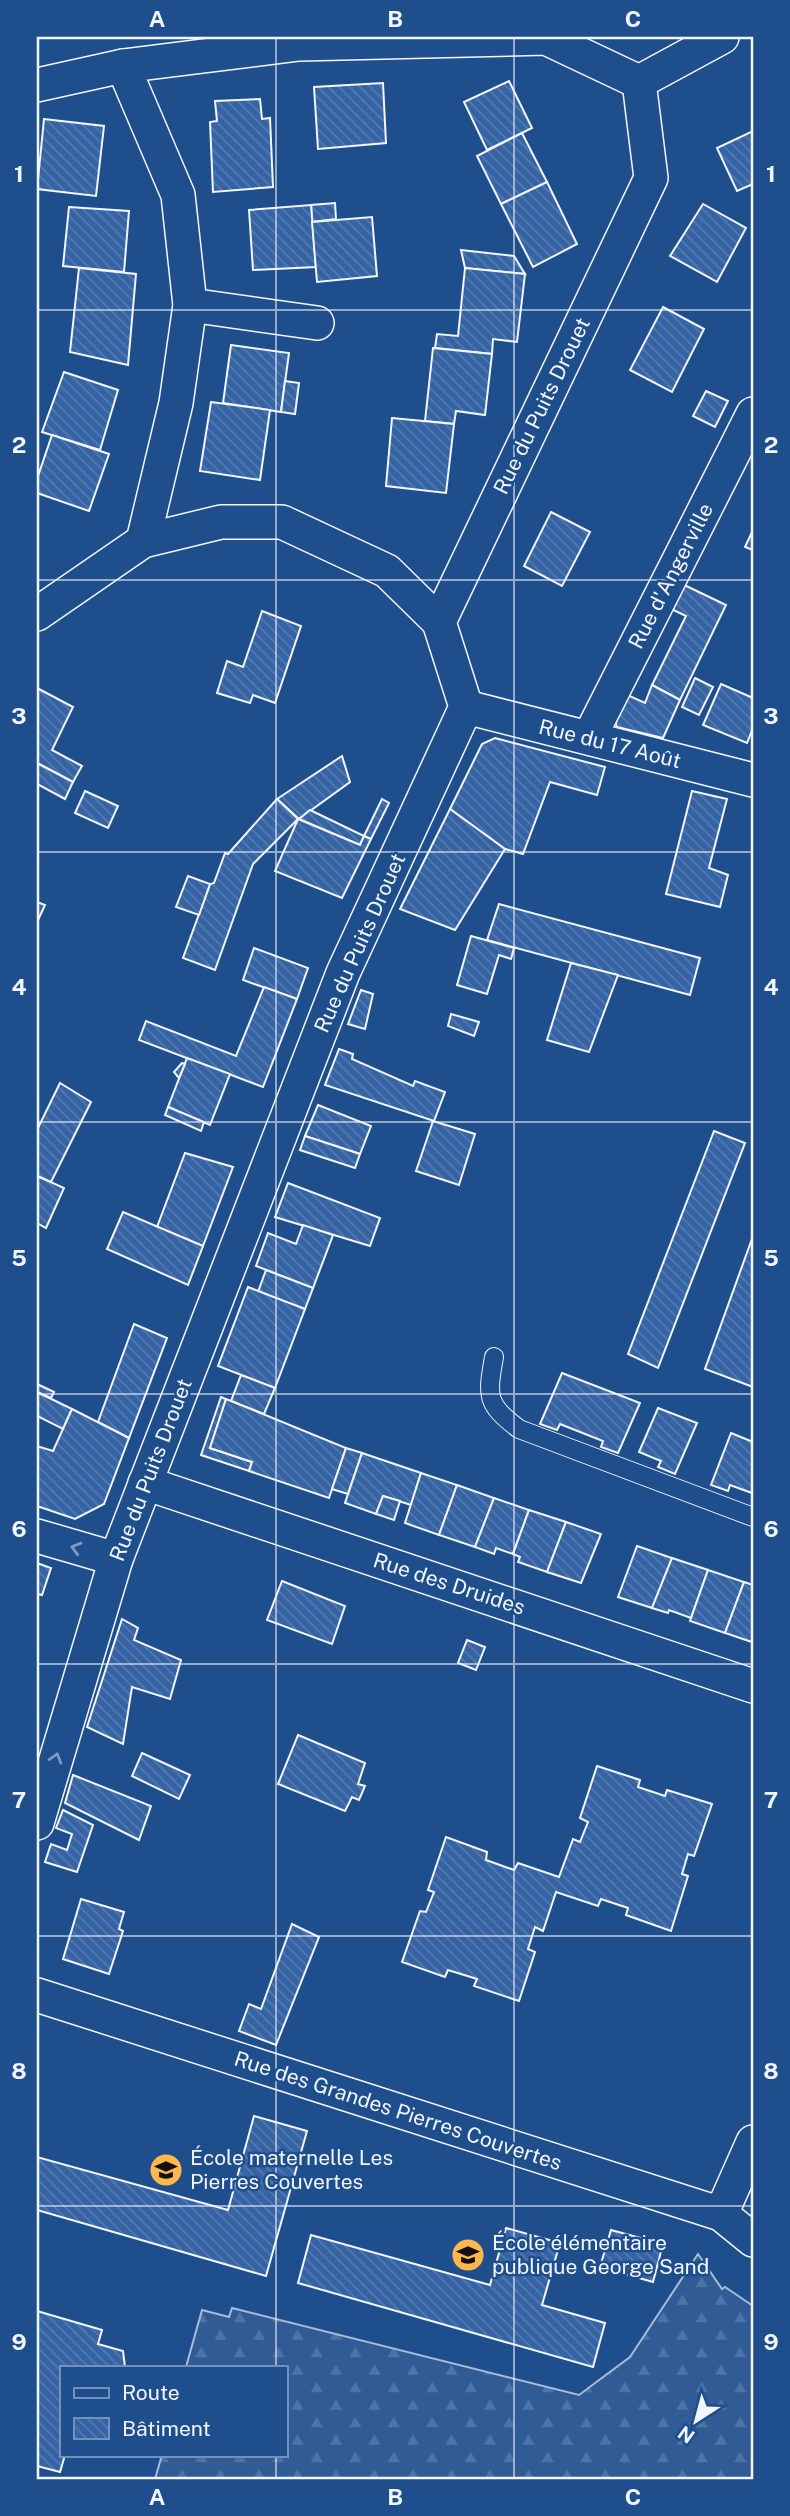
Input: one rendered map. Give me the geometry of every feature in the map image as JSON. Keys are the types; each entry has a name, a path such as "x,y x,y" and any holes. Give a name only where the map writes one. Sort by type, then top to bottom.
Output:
{"street":[{"path":"37,85 123,66 299,44 546,38 639,82 722,37"},
{"path":"123,66 178,195 190,305 176,403 143,541"},
{"name":"Rue du Puits Drouet","path":"439,622 651,178 639,82"},
{"path":"190,305 317,323"},
{"name":"Rue d'Angerville","path":"589,738 753,414"},
{"path":"37,614 143,541 220,522 282,522 387,571 439,622 466,707"},
{"name":"Rue du Puits Drouet","path":"37,1823 116,1559 145,1483 344,973 466,707"},
{"name":"Rue du 17 Août","path":"466,707 753,780"},
{"name":"Rue des Druides","path":"145,1483 753,1686"},
{"path":"37,1536 116,1559"},
{"name":"Rue des Grandes Pierres Couvertes","path":"37,1995 721,2214 753,2240"},
{"path":"721,2214 753,2142"}],"lane":[{"path":"494,1357 488,1391 495,1411 519,1429 753,1517"}],"green space":[{"path":"698,2254 722,2289 725,2287 753,2306 753,2479 155,2479 162,2456 287,2456 287,2366 186,2366 202,2310 229,2317 232,2308 579,2395 630,2357"}],"building":[{"path":"509,81 532,128 487,150 464,102"},
{"path":"383,83 386,143 318,149 314,87"},
{"path":"260,99 262,119 270,118 273,187 213,192 210,122 217,121 215,101"},
{"path":"44,119 104,126 96,196 37,189"},
{"path":"753,131 753,184 737,191 717,148"},
{"path":"522,133 547,182 501,204 477,156"},
{"path":"547,182 577,244 533,267 501,204"},
{"path":"335,203 336,219 312,222 311,205"},
{"path":"703,204 746,228 717,282 670,256"},
{"path":"311,205 316,267 253,270 249,210"},
{"path":"69,207 129,211 124,272 63,266"},
{"path":"372,217 377,276 317,282 312,222"},
{"path":"461,250 514,256 525,274 465,268"},
{"path":"79,268 136,274 128,365 70,352"},
{"path":"465,268 525,274 517,342 493,339 492,354 435,348 437,334 458,336"},
{"path":"663,307 704,329 672,392 630,370"},
{"path":"231,345 289,353 281,412 223,403"},
{"path":"433,348 492,354 485,415 456,411 454,424 425,421"},
{"path":"64,372 118,390 100,450 42,432"},
{"path":"285,381 299,383 295,414 281,412"},
{"path":"706,391 728,401 715,427 693,416"},
{"path":"211,402 270,410 260,480 200,471"},
{"path":"392,418 454,424 446,493 386,486"},
{"path":"52,435 109,454 89,511 37,493 37,479"},
{"path":"551,512 590,532 562,586 524,566"},
{"path":"753,530 753,550 745,547"},
{"path":"678,582 726,605 680,700 652,685 686,616 665,606"},
{"path":"262,611 301,626 275,703 253,695 250,703 217,693 227,661 243,667"},
{"path":"695,678 713,687 699,715 682,707"},
{"path":"721,684 753,698 753,728 747,743 703,725"},
{"path":"652,685 680,700 663,738 617,727 613,716 623,693 645,703"},
{"path":"37,688 73,707 52,750 82,766 73,782 37,763"},
{"path":"495,738 605,767 597,795 550,782 523,854 505,849 450,809 482,744"},
{"path":"342,756 350,782 299,819 277,799"},
{"path":"37,763 73,782 65,799 37,784"},
{"path":"85,791 118,806 108,828 75,813"},
{"path":"692,791 727,799 709,868 728,875 720,907 666,894"},
{"path":"277,799 298,819 253,864 215,970 183,958 210,884 214,883 225,853 228,854"},
{"path":"382,799 389,803 371,839 364,836"},
{"path":"450,809 505,849 455,930 400,909"},
{"path":"310,810 364,836 360,845 299,819"},
{"path":"298,819 360,845 364,836 371,839 342,898 275,871"},
{"path":"188,876 210,884 199,915 176,907"},
{"path":"37,902 45,905 38,920 37,920"},
{"path":"499,904 700,958 690,995 487,940"},
{"path":"471,936 514,948 511,959 499,955 487,994 457,985"},
{"path":"254,948 308,968 297,999 243,980"},
{"path":"571,963 618,975 589,1052 547,1040"},
{"path":"264,987 297,999 263,1087 139,1040 146,1021 236,1056"},
{"path":"361,990 373,994 365,1029 348,1024"},
{"path":"451,1014 479,1022 474,1036 448,1026"},
{"path":"339,1049 353,1054 352,1059 413,1086 415,1081 445,1092 434,1121 325,1085"},
{"path":"187,1058 230,1074 210,1125 168,1107"},
{"path":"182,1063 185,1064 179,1078 174,1072"},
{"path":"60,1083 91,1102 51,1182 37,1176 37,1130"},
{"path":"318,1105 371,1126 360,1154 305,1136"},
{"path":"168,1107 204,1122 201,1131 165,1115"},
{"path":"433,1121 475,1134 459,1185 416,1171"},
{"path":"714,1131 745,1143 658,1368 628,1354"},
{"path":"305,1136 360,1154 355,1168 300,1150"},
{"path":"185,1153 233,1167 203,1246 157,1227"},
{"path":"37,1176 64,1188 46,1228 37,1223"},
{"path":"288,1183 380,1218 370,1246 275,1217"},
{"path":"123,1212 203,1246 188,1285 107,1249"},
{"path":"303,1225 333,1235 313,1288 256,1266 268,1233 296,1244"},
{"path":"753,1236 753,1387 705,1369"},
{"path":"266,1270 313,1288 305,1309 258,1292"},
{"path":"248,1287 305,1309 275,1388 218,1366"},
{"path":"134,1324 167,1338 129,1438 98,1422"},
{"path":"562,1373 640,1403 618,1453 601,1447 603,1441 560,1424 557,1430 540,1424"},
{"path":"241,1375 275,1388 264,1414 231,1401"},
{"path":"37,1384 54,1392 51,1398 37,1392"},
{"path":"37,1392 72,1409 63,1429 37,1416"},
{"path":"221,1397 226,1399 210,1448 252,1462 249,1471 201,1455"},
{"path":"226,1399 346,1448 329,1498 249,1471 252,1462 210,1448"},
{"path":"658,1408 697,1423 675,1474 658,1467 661,1461 639,1452"},
{"path":"72,1409 129,1438 104,1504 75,1519 37,1506 37,1446 53,1451"},
{"path":"731,1433 753,1442 752,1493 730,1485 728,1491 711,1485"},
{"path":"346,1448 362,1453 348,1494 332,1489"},
{"path":"362,1453 421,1473 411,1505 383,1496 376,1514 345,1503"},
{"path":"421,1473 457,1485 439,1535 405,1523"},
{"path":"457,1485 494,1498 475,1547 439,1535"},
{"path":"383,1496 400,1501 394,1520 376,1514"},
{"path":"494,1498 529,1510 513,1554 496,1548 494,1554 475,1547"},
{"path":"529,1510 566,1522 547,1572 518,1562 520,1557 513,1554"},
{"path":"566,1522 601,1534 581,1583 547,1572"},
{"path":"637,1546 672,1558 652,1608 618,1597"},
{"path":"672,1558 708,1570 691,1618 669,1610 668,1613 652,1608"},
{"path":"37,1563 51,1568 42,1595 37,1594"},
{"path":"708,1570 744,1582 725,1633 690,1621"},
{"path":"282,1581 345,1606 332,1644 267,1620"},
{"path":"744,1582 753,1585 752,1642 725,1633"},
{"path":"122,1619 138,1628 134,1640 181,1660 170,1699 132,1687 123,1744 87,1727"},
{"path":"467,1640 485,1647 476,1670 458,1663"},
{"path":"298,1735 365,1763 358,1784 365,1786 359,1800 352,1797 345,1811 278,1784"},
{"path":"142,1753 190,1775 179,1799 132,1776"},
{"path":"597,1766 640,1780 638,1787 665,1796 667,1790 712,1804 694,1856 688,1854 682,1874 688,1876 671,1931 626,1915 628,1908 601,1899 598,1906 556,1892 543,1931 535,1927 528,1949 535,1952 519,2001 474,1986 477,1979 448,1970 445,1977 402,1962 420,1911 426,1912 434,1892 428,1890 446,1837 487,1852 486,1860 514,1870 518,1863 559,1877 573,1839 580,1842 588,1822 580,1818"},
{"path":"73,1775 151,1806 139,1840 65,1803"},
{"path":"63,1810 93,1825 77,1872 45,1862 51,1844 67,1850 72,1834 56,1828"},
{"path":"81,1899 124,1912 119,1929 123,1931 109,1974 63,1959"},
{"path":"292,1924 319,1937 276,2045 239,2031 249,2004 261,2009"},
{"path":"254,2116 307,2131 266,2276 37,2210 37,2157 228,2210"},
{"path":"506,2228 560,2243 542,2305 605,2323 593,2367 298,2283 311,2235 490,2285"},
{"path":"611,2230 663,2244 653,2282 600,2267"},
{"path":"37,2311 102,2330 98,2344 123,2351 125,2366 60,2366 60,2456 65,2456 60,2472 37,2466"}],"place":[{"name":"École maternelle Les Pierres Couvertes","path":"166,2170"},
{"name":"École élémentaire publique George Sand","path":"468,2255"}]}
